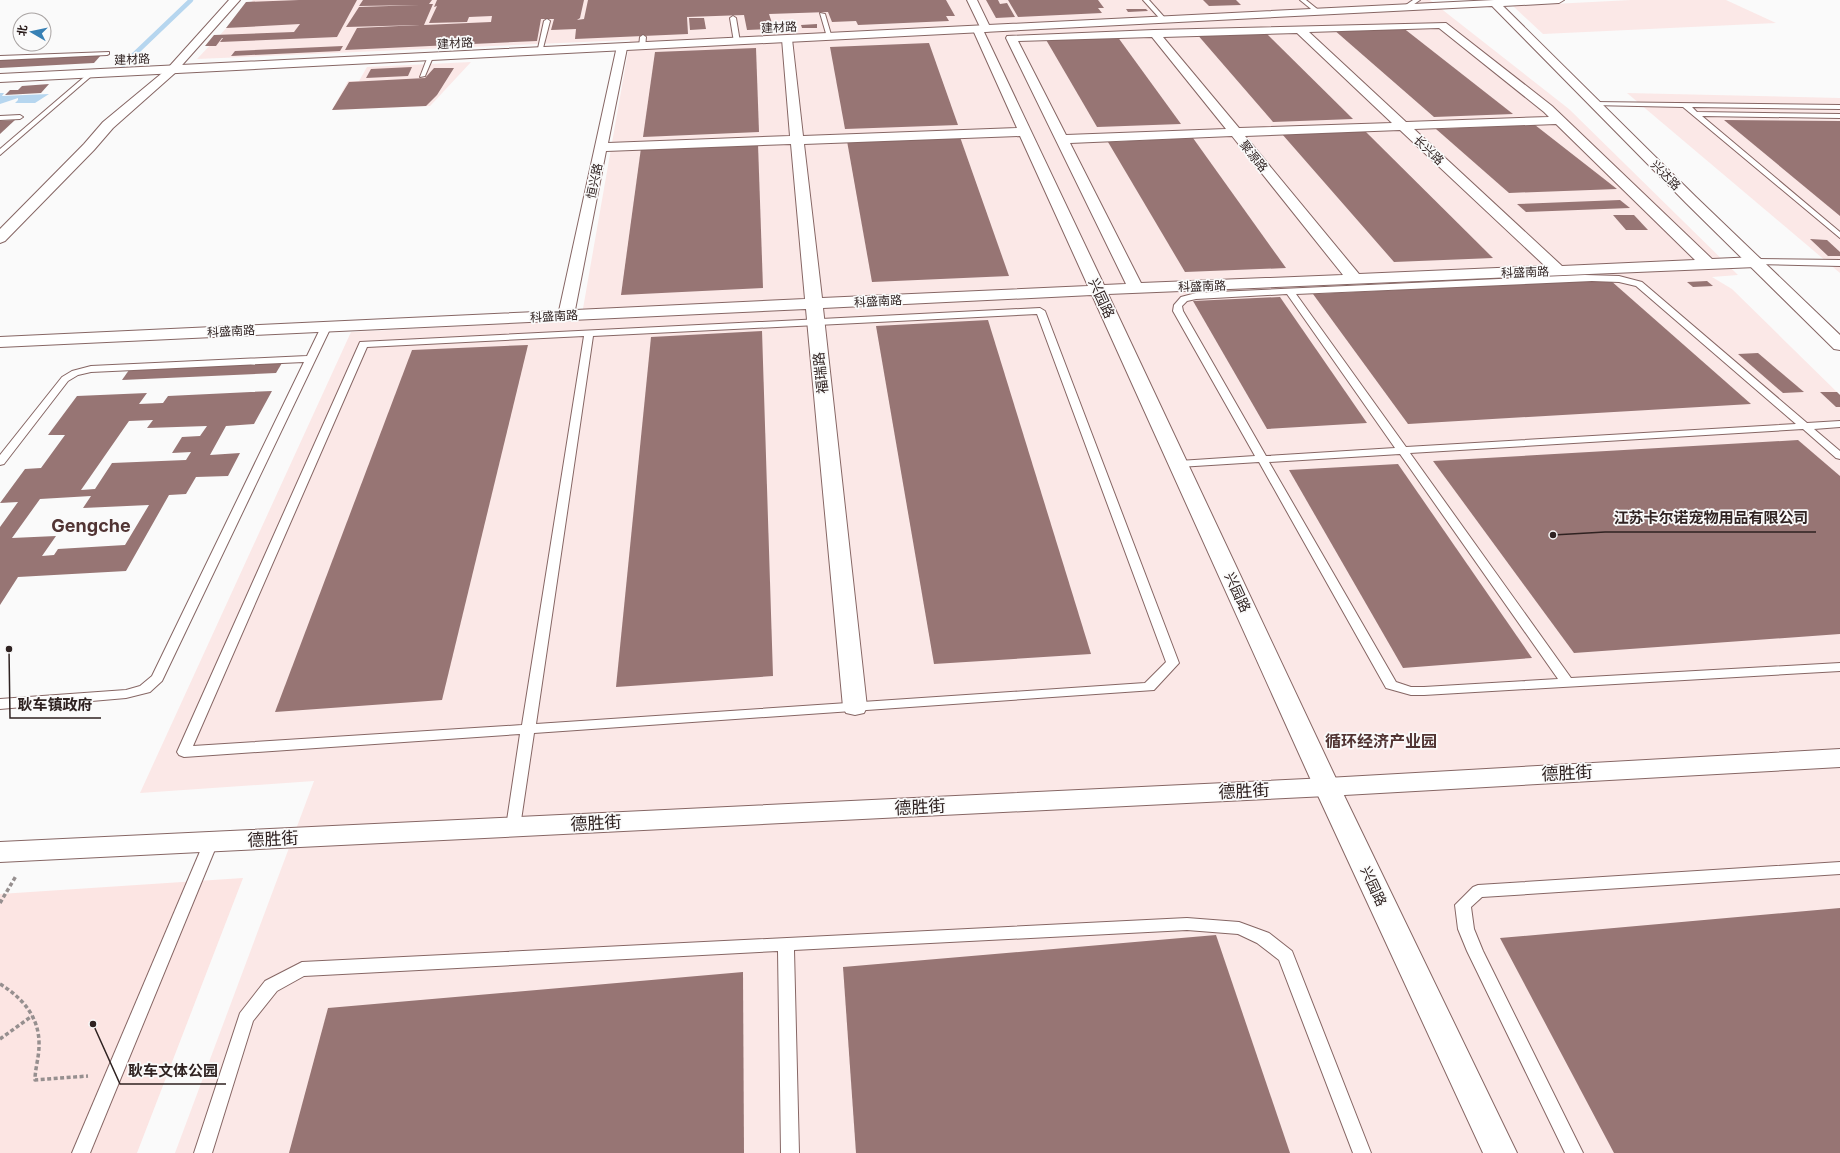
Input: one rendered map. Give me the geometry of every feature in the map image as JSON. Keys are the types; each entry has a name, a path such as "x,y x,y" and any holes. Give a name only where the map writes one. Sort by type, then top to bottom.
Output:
{"street":[{"path":"0,238 89,147 108,125 171,71 235,0"},
{"name":"兴园路","path":"972,0 982,29 1026,132 1327,787 1500,1153"},
{"name":"建材路","path":"0,78 92,73 171,71 621,48 643,42 737,42 1559,0"},
{"name":"兴达路","path":"1494,3 1691,200 1840,345"},
{"path":"1136,289 1010,38 1442,25 1548,109 1708,264"},
{"name":"长兴路","path":"1299,29 1559,271"},
{"name":"聚源路","path":"1154,33 1354,279"},
{"name":"福瑞路","path":"787,39 855,707"},
{"name":"恒兴路","path":"566,315 621,48"},
{"path":"1061,139 1558,120"},
{"path":"601,147 1026,132"},
{"name":"科盛南路","path":"0,342 1099,290 1756,262"},
{"name":"德胜街","path":"0,852 1327,787 1840,758"}],"lane":[{"path":"1146,0 1164,20"},
{"path":"1303,0 1318,12"},
{"path":"1404,8 1417,0"},
{"path":"822,14 830,37"},
{"path":"733,18 737,42"},
{"path":"538,52 547,21"},
{"path":"0,58 108,53"},
{"path":"422,76 430,58"},
{"path":"0,153 92,73"},
{"path":"1594,104 1840,107"},
{"path":"1685,105 1840,236"},
{"path":"1696,114 1840,116"},
{"path":"0,118 20,116"},
{"path":"1756,262 1840,263"},
{"path":"1840,456 1639,284 1616,278 1196,296 1184,299 1178,305 1178,311 1391,685 1411,691 1840,667"},
{"path":"1290,292 1568,683"},
{"path":"1040,311 1173,663 1149,687 184,752 363,344 590,333 1040,311"},
{"path":"0,704 126,694 145,689 157,678 326,327"},
{"path":"513,827 590,333"},
{"path":"0,462 57,387 74,373 90,369 310,359"},
{"path":"1179,464 1840,424"},
{"path":"81,1153 212,842"},
{"path":"1574,1153 1475,951 1466,929 1463,905 1478,891 1840,868"},
{"path":"203,1153 246,1018 271,986 302,968 1187,924 1239,928 1263,938 1286,956 1362,1153"},
{"path":"786,944 790,1153"}],"path":[{"path":"0,984 13,992 28,1006 32,1016 39,1046 34,1080 114,1074"},
{"path":"0,1039 32,1016"}],"shaded area":[{"path":"253,0 1430,0 1569,109 1738,275 1712,277 1732,289 1840,395 1840,1153 175,1153 314,781 140,793 351,332 581,320 630,40 197,59"},
{"path":"1631,0 1726,0 1776,23 1543,34 1513,6"},
{"path":"471,62 430,106 332,110 348,81 359,81 367,67"},
{"path":"1627,93 1840,98 1840,273"},
{"path":"243,878 137,1153 0,1153 0,894"}],"water":[{"path":"0,93 4,93 2,96 49,94 35,103 15,103 18,98 0,104"}],"building":[{"path":"357,0 337,37 220,42 222,38 216,46 205,46 214,35 294,32 300,24 226,28 246,2"},
{"path":"363,0 432,0 429,4 433,4 424,25 491,22 492,16 469,17 467,22 429,23 437,6 434,7 437,0 584,0 580,18 577,20 584,19 588,0 946,0 955,16 946,16 949,21 858,25 856,21 832,22 828,12 769,14 774,29 747,30 744,15 687,17 688,34 575,39 576,29 551,30 554,19 541,19 537,41 345,50 357,28 420,25 346,27 359,7 420,5 359,6"},
{"path":"986,0 998,0 1000,4 1007,3 1015,17 996,18"},
{"path":"1008,0 1098,0 1104,8 1098,8 1102,13 1018,17"},
{"path":"1203,0 1236,0 1241,5 1209,6"},
{"path":"1126,9 1146,9 1148,11 1128,12"},
{"path":"689,18 704,18 706,29 690,30"},
{"path":"817,24 817,28 802,28 801,25"},
{"path":"1402,27 1513,114 1434,117 1333,29"},
{"path":"1264,31 1353,119 1273,122 1196,33"},
{"path":"1117,36 1181,124 1097,127 1045,38"},
{"path":"929,43 958,125 845,129 830,47"},
{"path":"343,46 340,51 231,56 235,51"},
{"path":"756,48 759,132 643,137 655,52"},
{"path":"102,54 94,63 0,68 0,60"},
{"path":"412,67 408,76 366,78 371,69"},
{"path":"434,68 454,68 437,95 426,106 332,110 349,82 425,78"},
{"path":"49,84 41,93 5,95 10,90 18,90 22,86"},
{"path":"15,120 0,134 0,121"},
{"path":"1724,120 1840,121 1840,216"},
{"path":"1535,125 1617,189 1509,193 1436,129"},
{"path":"1365,131 1493,258 1394,262 1282,134"},
{"path":"960,137 1009,276 872,282 847,141"},
{"path":"1193,138 1286,268 1185,272 1108,142"},
{"path":"758,144 763,288 621,295 641,148"},
{"path":"1620,200 1630,208 1526,212 1517,204"},
{"path":"1613,215 1634,215 1648,230 1626,230"},
{"path":"1810,239 1827,240 1840,252 1840,256 1828,256"},
{"path":"1610,280 1751,404 1408,424 1313,294"},
{"path":"1707,281 1713,286 1693,287 1687,282"},
{"path":"1280,297 1367,423 1267,429 1193,301"},
{"path":"988,320 1091,654 934,664 876,326"},
{"path":"762,331 773,676 616,687 651,337"},
{"path":"528,345 442,700 275,712 412,350"},
{"path":"1758,353 1804,392 1783,393 1738,354"},
{"path":"282,363 276,373 122,380 129,370"},
{"path":"272,391 254,424 226,426 210,455 240,453 228,476 196,477 186,494 169,495 126,571 18,577 0,605 0,527 18,502 0,503 25,469 41,468 65,435 48,435 77,396 147,393 139,404 163,403 168,396","holes":["153,420 147,428 207,426 200,436 182,437 172,453 191,452 186,460 112,463 95,489 81,490 129,421","91,496 83,508 149,505 125,545 58,549 54,555 42,556 56,536 12,538 40,499"]},
{"path":"1820,392 1837,392 1840,395 1840,407 1836,407"},
{"path":"1798,440 1840,476 1840,634 1574,653 1433,461"},
{"path":"1398,464 1532,658 1403,668 1289,470"},
{"path":"1840,908 1840,1153 1614,1153 1500,938"},
{"path":"1216,935 1290,1153 856,1153 843,967"},
{"path":"743,972 744,1153 289,1153 328,1008"}],"waterway":[{"path":"123,65 191,0"}],"place":[{"name":"江苏卡尔诺宠物用品有限公司","path":"1553,535"},
{"name":"耿车镇政府","path":"9,649"},
{"name":"耿车文体公园","path":"93,1024"}],"district":[{"name":"Gengche","path":"91,525"},
{"name":"循环经济产业园","path":"1381,741"}]}
